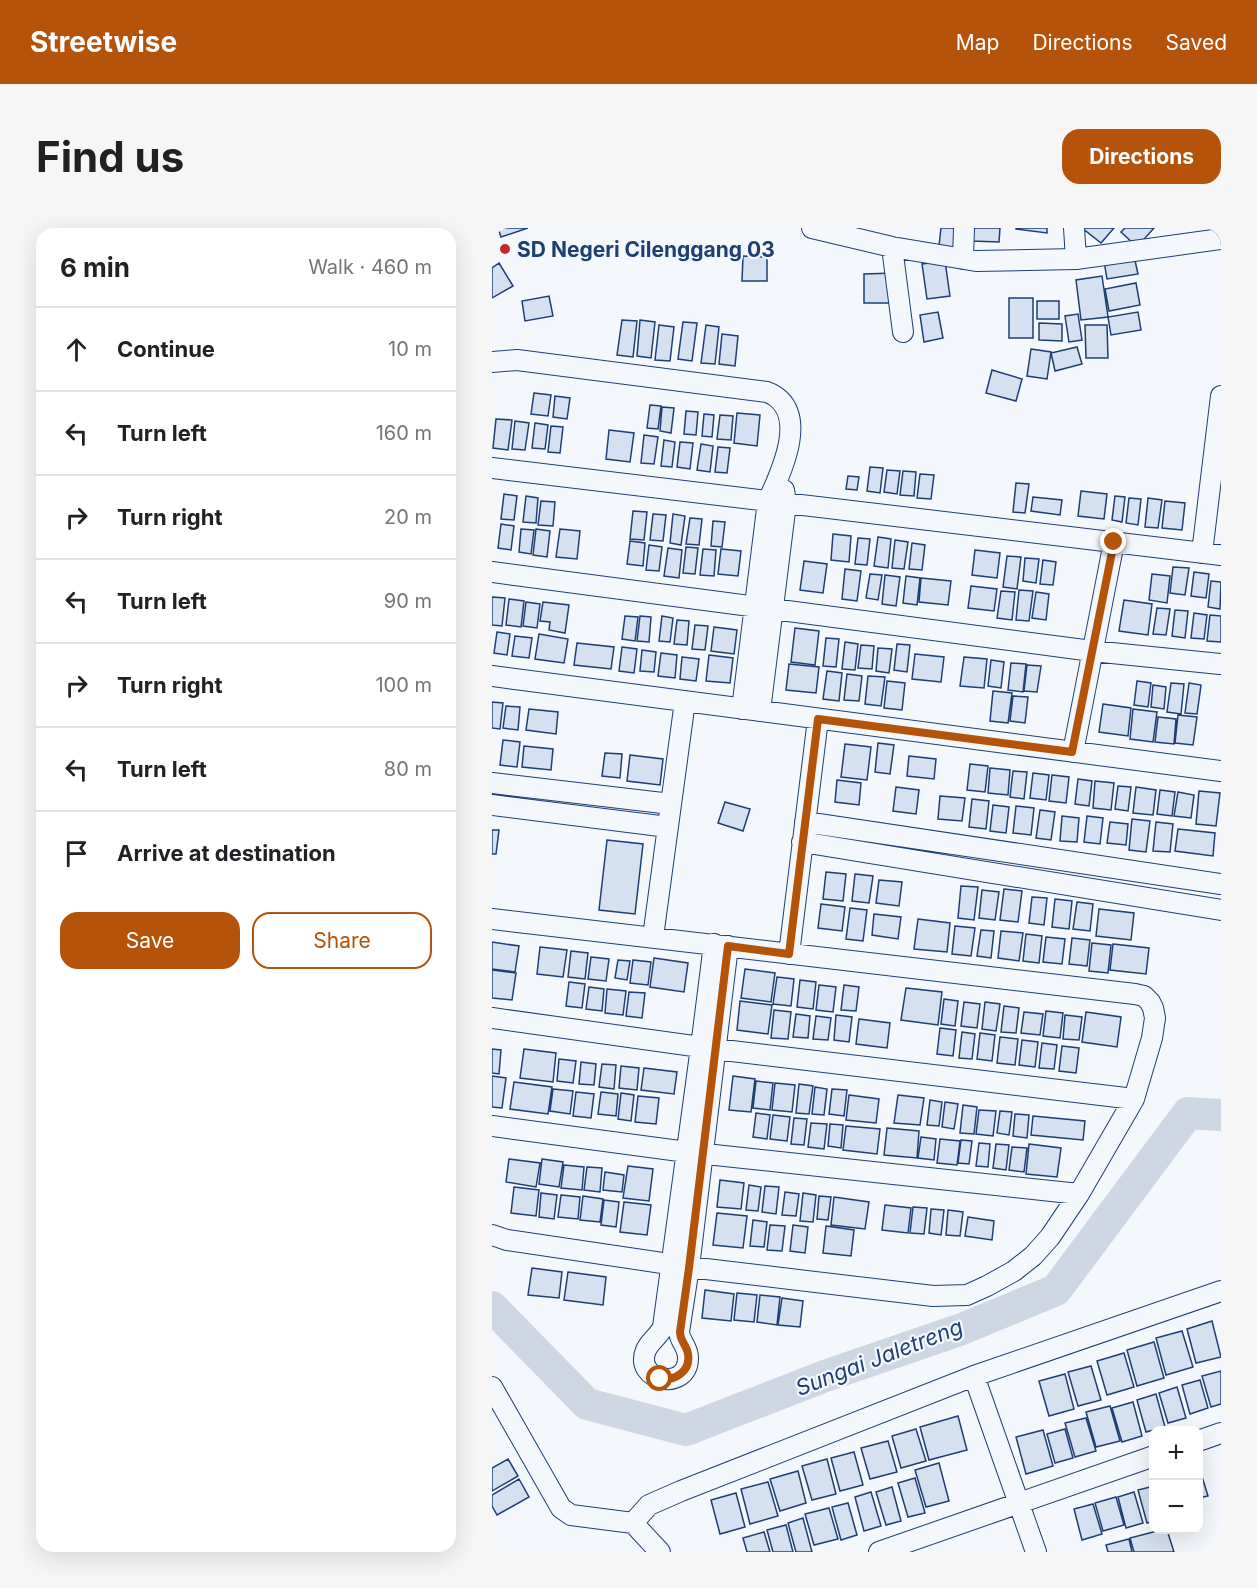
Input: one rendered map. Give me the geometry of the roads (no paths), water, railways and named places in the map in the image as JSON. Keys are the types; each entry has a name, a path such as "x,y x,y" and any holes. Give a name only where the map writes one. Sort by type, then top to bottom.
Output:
{"street":[{"path":"812,228 852,232 892,247 976,261 1076,259 1221,239"},
{"path":"963,259 964,228"},
{"path":"1074,228 1076,259"},
{"path":"892,247 903,332"},
{"path":"492,362 517,360 767,392 778,396 786,406 791,428 777,502 751,710"},
{"path":"492,468 1211,554 1221,396"},
{"path":"1072,752 1114,542"},
{"path":"492,572 1092,651 1220,664"},
{"path":"492,676 1221,771"},
{"path":"653,937 685,701"},
{"path":"789,954 818,719"},
{"path":"492,783 671,804"},
{"path":"492,805 668,827"},
{"path":"804,832 1221,884"},
{"path":"804,832 1221,910"},
{"path":"492,919 1135,994 1144,996 1150,1002 1155,1017 1152,1038 1134,1099 1079,1194 1050,1237 1033,1256 1014,1271 967,1295 933,1296 681,1266 507,1240 492,1235"},
{"path":"681,1266 663,1327 660,1334 647,1348 644,1359 654,1376 666,1380 677,1377 683,1372 688,1359 688,1352 682,1342 680,1332 681,1266 721,945"},
{"path":"492,1018 708,1048 1134,1099"},
{"path":"492,1126 694,1153 1079,1194"},
{"path":"633,1523 649,1505 660,1500 975,1376 1221,1291"},
{"path":"975,1376 1036,1552"},
{"path":"492,1387 561,1508 571,1515 633,1523 660,1552"},
{"path":"1203,1438 1221,1433"},
{"path":"879,1552 1149,1458"}],"waterway":[{"name":"Sungai Jaletreng","path":"492,1307 587,1404 686,1430 825,1376 962,1329 1056,1290 1188,1113 1221,1115"}],"place":[{"name":"SD Negeri Cilenggang 03","path":"505,249"}]}
